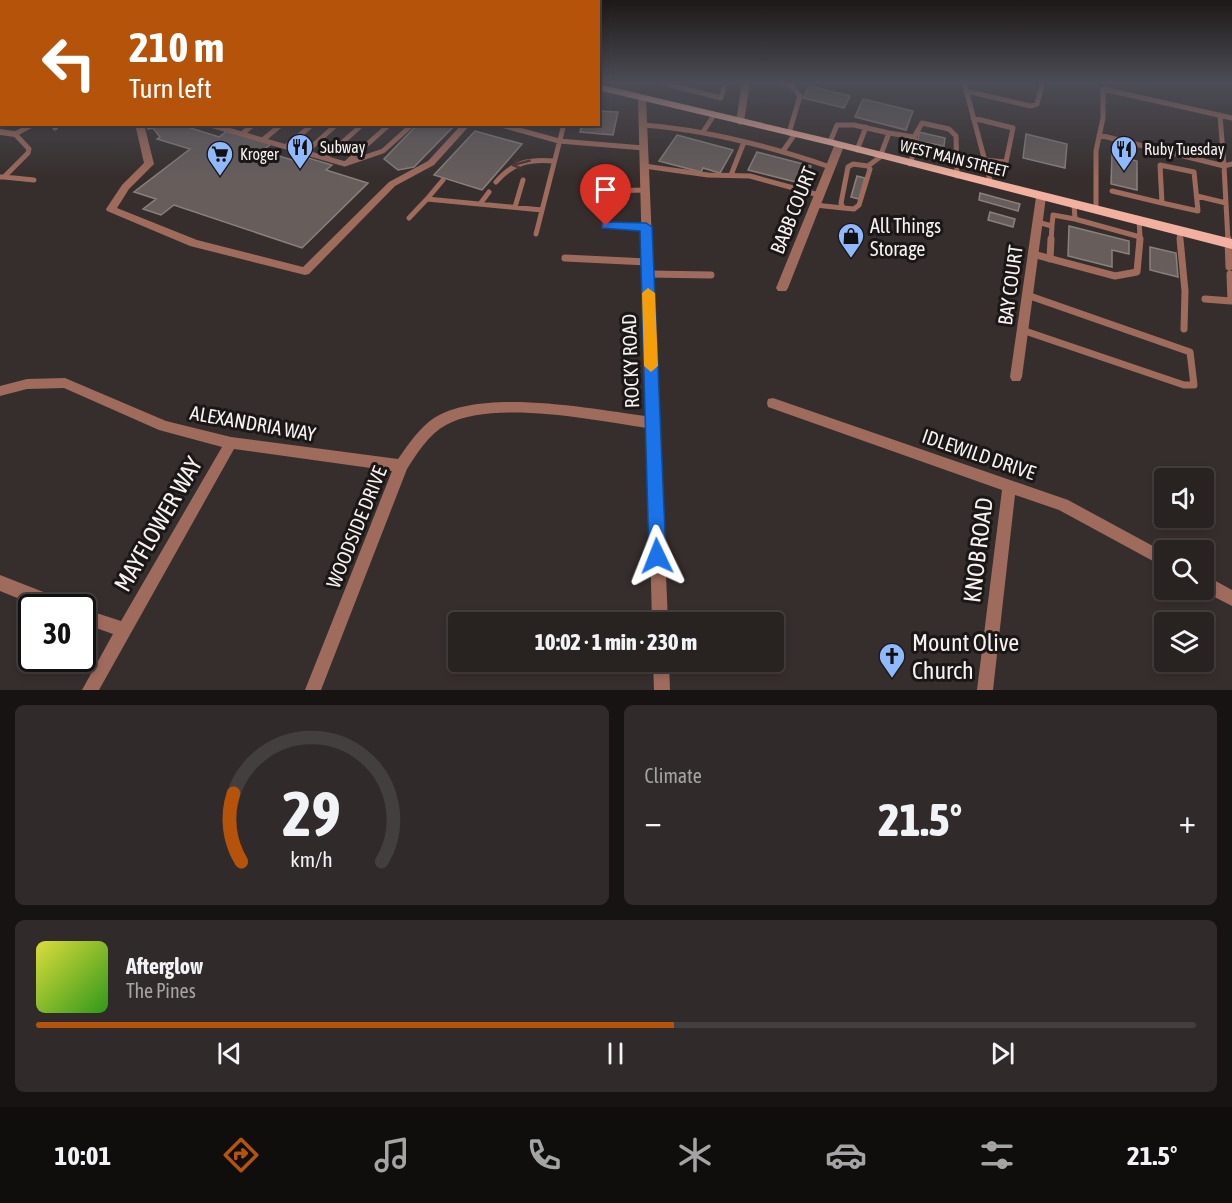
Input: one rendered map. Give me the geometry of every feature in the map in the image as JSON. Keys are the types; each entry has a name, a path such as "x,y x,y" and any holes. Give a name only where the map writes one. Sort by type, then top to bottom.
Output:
{"main road":[{"name":"WEST MAIN STREET","path":"707,114 1230,244"}],"street":[{"name":"ROCKY ROAD","path":"643,114 660,612"},
{"path":"740,122 741,114"},
{"path":"140,126 149,164 125,187 111,209 194,243 305,270 392,184 431,163 465,126"},
{"path":"0,132 15,134"},
{"name":"BABB COURT","path":"782,288 830,167 834,144"},
{"name":"BAY COURT","path":"1016,378 1041,197"},
{"name":"ALEXANDRIA WAY","path":"0,391 27,384 65,383 164,426 231,443 400,466"},
{"name":"IDLEWILD DRIVE","path":"773,403 1009,488 1063,505 1154,555"},
{"name":"WOODSIDE DRIVE","path":"313,690 400,466 418,443 443,420 471,410 513,408 653,423"},
{"name":"MAYFLOWER WAY","path":"90,690 231,443"},
{"name":"KNOB ROAD","path":"985,690 1009,488"},
{"path":"0,583 28,594"},
{"path":"1214,588 1232,598"},
{"path":"96,620 124,630"},
{"path":"661,672 662,690"}],"lane":[{"path":"783,151 792,134 796,114"},
{"path":"973,114 991,184"},
{"path":"1096,209 1096,151 1101,114"},
{"path":"1217,114 1232,118"},
{"path":"1205,299 1231,301 1228,200 1220,115"},
{"path":"703,132 714,116"},
{"path":"974,118 1013,128 1006,162 985,160"},
{"path":"910,164 922,123 949,129 956,136 957,176"},
{"path":"643,124 703,132 783,151 830,167"},
{"path":"834,144 837,125 866,127 916,140"},
{"path":"2,177 28,153 29,149 15,134 29,126"},
{"path":"226,126 345,164 365,161 381,155 411,126"},
{"path":"243,133 252,126"},
{"path":"264,139 280,126"},
{"path":"287,146 311,126"},
{"path":"306,152 335,126"},
{"path":"325,158 361,126"},
{"path":"345,164 388,126"},
{"path":"505,126 559,141 644,148"},
{"path":"536,234 563,126"},
{"path":"856,150 866,127"},
{"path":"843,208 841,203 848,167 853,164 868,166 880,157 889,133"},
{"path":"1099,135 1224,166 1232,164"},
{"path":"731,175 744,142"},
{"path":"496,182 508,168 521,161 554,161"},
{"path":"1112,191 1162,203 1198,211 1194,172 1161,165 1162,203"},
{"path":"644,166 708,175 750,176 817,200 854,209 859,205 870,169 868,166"},
{"path":"2,177 34,180"},
{"path":"409,218 443,180"},
{"path":"515,207 523,180"},
{"path":"645,190 606,191 606,226 646,227"},
{"path":"480,204 489,192"},
{"path":"1197,196 1228,200"},
{"path":"427,199 542,210"},
{"path":"1074,204 1076,219"},
{"path":"1050,259 1053,215 1140,237"},
{"path":"1033,254 1114,276 1137,272 1139,220"},
{"path":"1037,222 1052,226"},
{"path":"1179,231 1185,291 1184,329"},
{"path":"565,258 711,275"},
{"path":"1022,330 1185,385 1194,385 1190,352 1027,296"}],"building":[{"path":"600,114 618,114 613,135 580,132 582,126 600,126"},
{"path":"856,114 912,114 906,130 855,117"},
{"path":"148,126 184,126 219,137 227,131 271,144 262,151 299,162 305,157 332,165 326,170 368,183 302,248 174,205 161,215 143,209 156,199 134,192 190,149 157,139 160,137 153,128 148,129"},
{"path":"416,126 454,126 414,167 398,170 384,159"},
{"path":"475,131 522,144 482,190 434,175"},
{"path":"919,132 945,138 944,146 918,141"},
{"path":"1026,134 1067,144 1065,168 1023,158"},
{"path":"677,135 733,150 720,173 703,168 701,172 659,161"},
{"path":"757,152 811,166 804,184 748,170"},
{"name":"Ruby Tuesday","path":"1112,155 1137,161 1137,190 1111,184"},
{"path":"857,176 865,178 859,199 851,197"},
{"path":"980,193 1020,204 1018,211 979,200"},
{"path":"990,212 1015,219 1013,227 988,220"},
{"path":"1069,226 1129,241 1129,254 1112,250 1112,267 1068,256"},
{"path":"1150,247 1176,253 1178,277 1150,270"}],"slow traffic":[{"path":"648,293 651,366"}],"place":[{"name":"Subway","path":"300,170"},
{"name":"Ruby Tuesday","path":"1124,172"},
{"name":"Kroger","path":"220,177"},
{"name":"All Things Storage","path":"851,259"},
{"name":"Mount Olive Church","path":"892,679"}],"route":[{"path":"606,226 646,227 657,556"}]}
